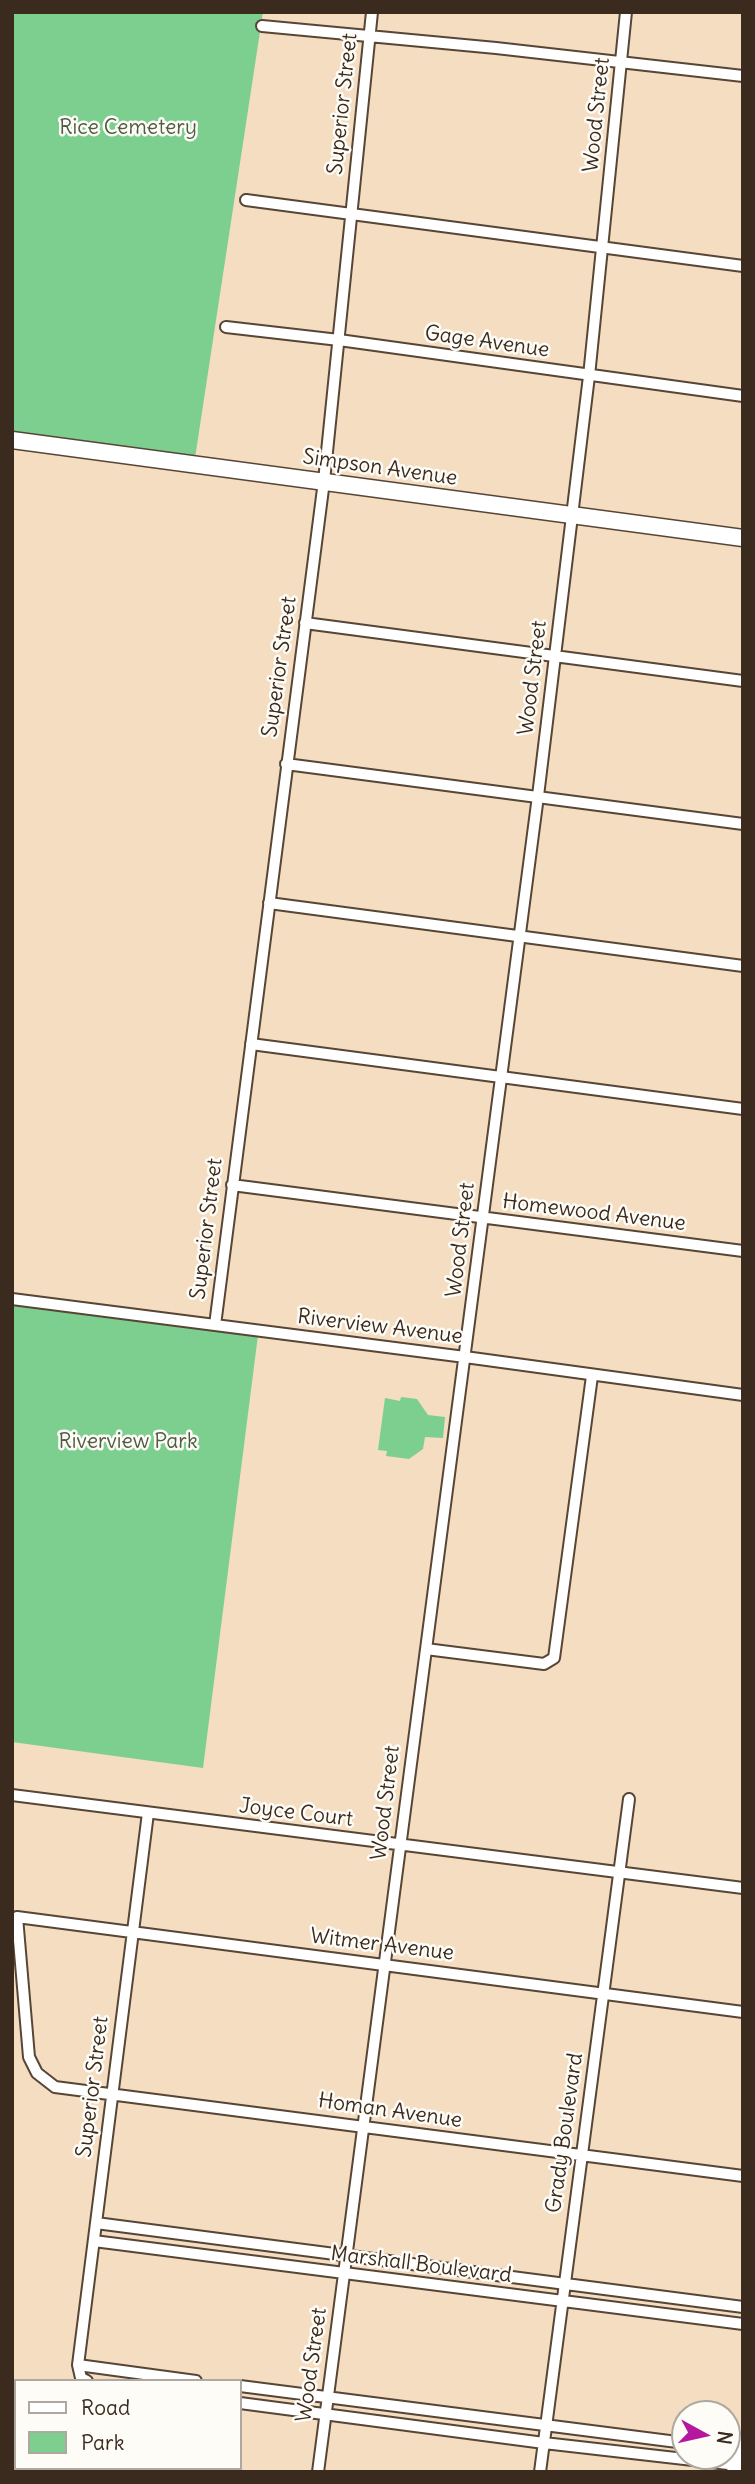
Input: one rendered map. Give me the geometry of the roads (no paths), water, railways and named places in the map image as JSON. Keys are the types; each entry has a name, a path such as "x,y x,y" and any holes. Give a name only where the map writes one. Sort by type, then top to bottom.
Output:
{"street":[{"name":"Superior Street","path":"215,1325 324,481 372,12"},
{"name":"Wood Street","path":"317,2472 556,656 589,376 626,12"},
{"path":"262,26 743,76"},
{"path":"246,200 743,266"},
{"name":"Gage Avenue","path":"226,327 743,396"},
{"name":"Simpson Avenue","path":"12,440 743,538"},
{"path":"305,623 743,681"},
{"path":"286,764 743,824"},
{"path":"268,903 743,966"},
{"path":"251,1044 743,1109"},
{"name":"Homewood Avenue","path":"232,1185 743,1251"},
{"name":"Riverview Avenue","path":"12,1300 743,1395"},
{"path":"426,1649 544,1664 554,1658 592,1376"},
{"name":"Joyce Court","path":"12,1795 743,1888"},
{"name":"Grady Boulevard","path":"540,2472 629,1799"},
{"name":"Superior Street","path":"78,2365 148,1813"},
{"name":"Witmer Avenue","path":"37,2073 29,2057 17,1917 743,2012"},
{"name":"Homan Avenue","path":"37,2073 55,2087 743,2176"},
{"name":"Marshall Boulevard","path":"96,2224 743,2307"},
{"name":"Marshall Boulevard","path":"94,2241 743,2324"},
{"path":"83,2379 78,2365 181,2379"},
{"path":"242,2386 671,2441"},
{"path":"242,2403 544,2443 671,2451"}],"park label":[{"name":"Rice Cemetery","path":"128,128"},
{"name":"Riverview Park","path":"128,1442"}]}
